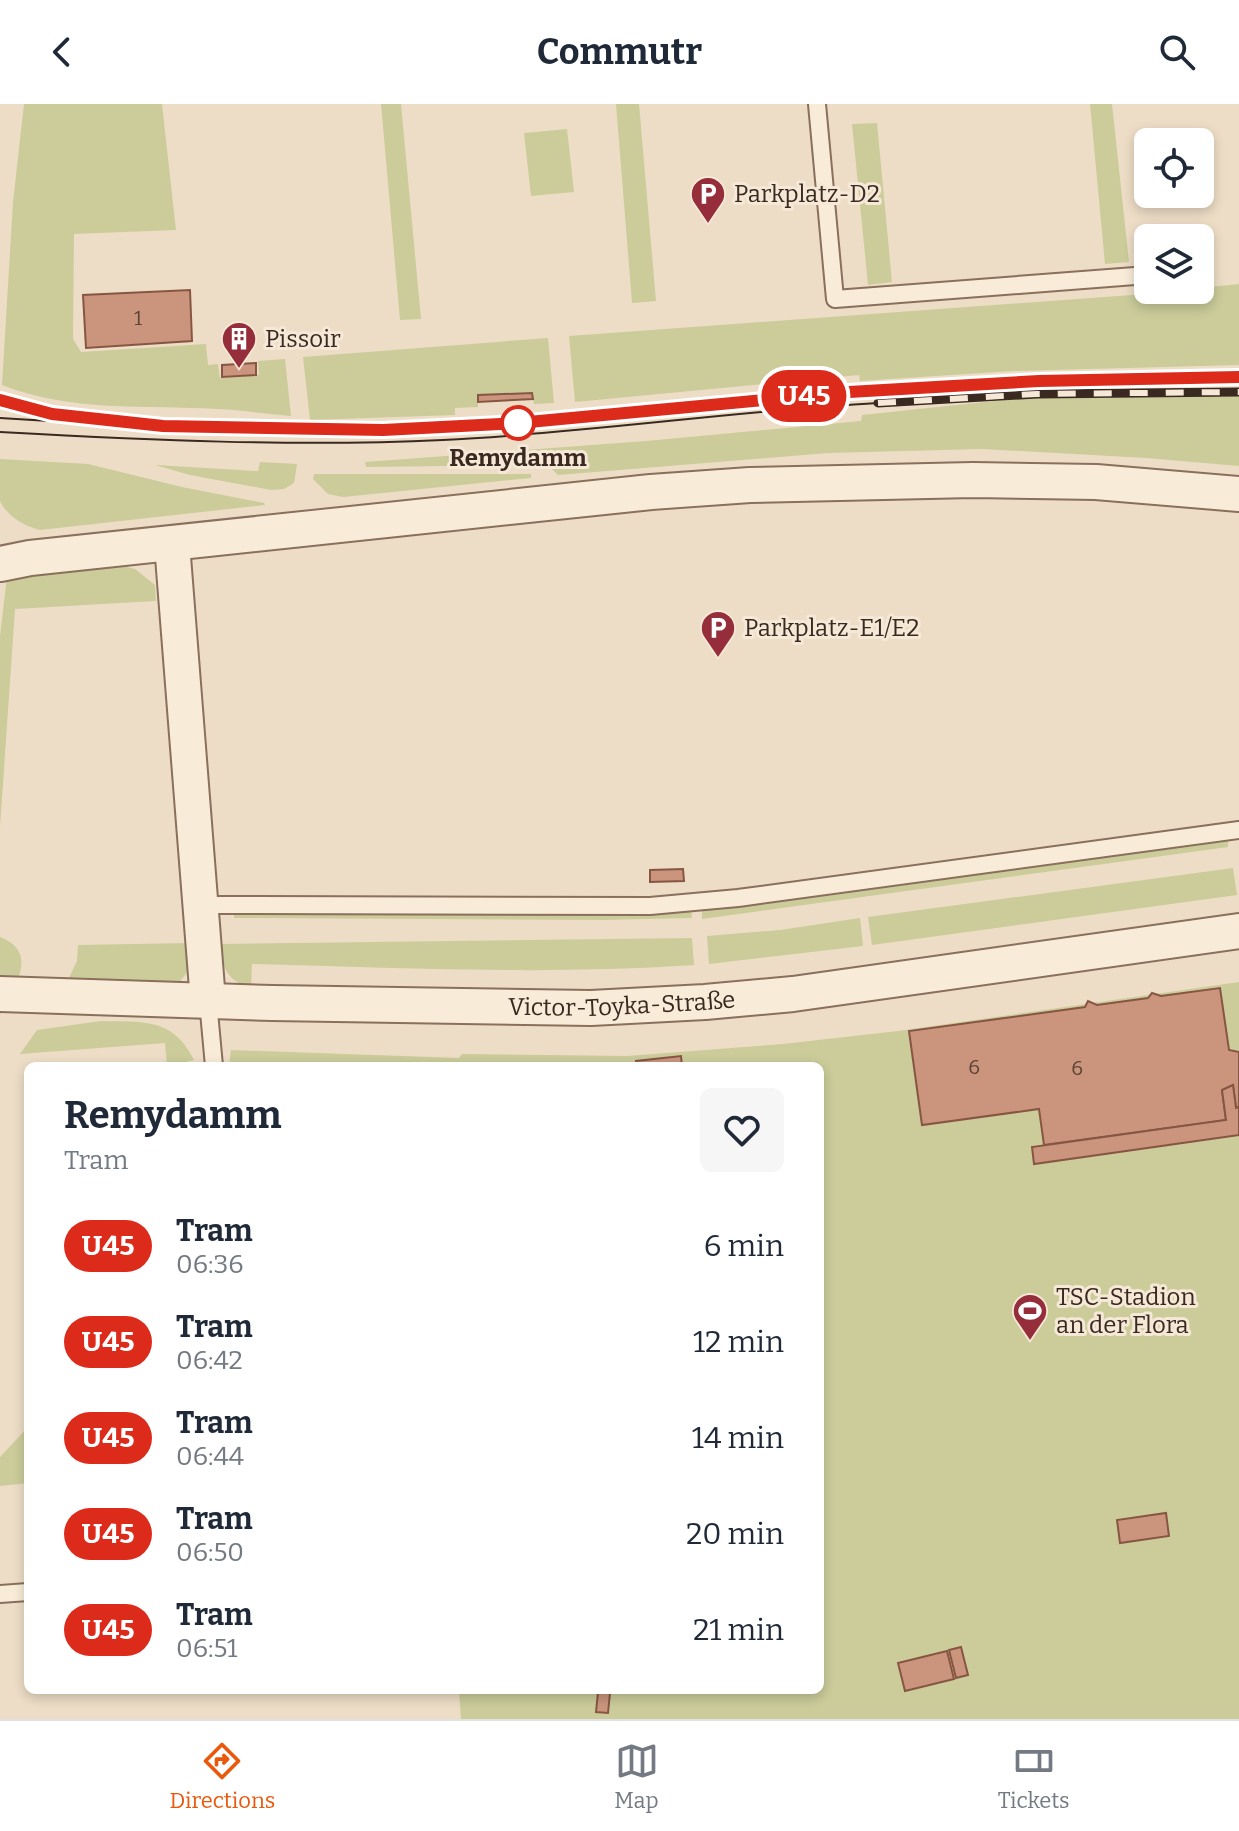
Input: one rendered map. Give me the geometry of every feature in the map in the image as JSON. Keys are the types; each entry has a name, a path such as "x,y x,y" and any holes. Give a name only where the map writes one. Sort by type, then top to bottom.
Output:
{"street":[{"path":"0,564 30,558 651,492 750,485 973,480 1096,482 1239,494"},
{"path":"172,544 203,905 208,1001"},
{"name":"Victor-Toyka-Straße","path":"0,994 591,1008 809,992 1239,931"}],"lane":[{"path":"817,104 835,299 1134,276"},
{"path":"203,905 650,906 738,898 1239,830"},
{"path":"208,1001 214,1062"},
{"path":"0,1594 24,1592"}],"green space":[{"path":"24,104 162,104 176,230 74,234 73,339 81,352 206,344 208,365 218,364 220,378 259,375 258,361 285,359 291,416 226,410 108,406 54,400 2,385 13,202"},
{"path":"381,104 401,104 421,319 400,320"},
{"path":"616,104 639,104 656,301 632,303"},
{"path":"1090,104 1112,104 1129,262 1105,264"},
{"path":"877,123 892,282 868,285 852,124"},
{"path":"567,129 574,192 531,196 524,133"},
{"path":"1239,284 1239,365 1013,371 860,381 859,375 575,402 569,336 1134,295 1134,304 1214,304 1214,287"},
{"path":"548,338 554,403 534,404 532,393 478,395 478,407 455,408 455,415 310,420 303,357"},
{"path":"1239,396 1239,466 982,449 828,453 558,475 550,467 542,465 366,467 365,462 861,421 862,415 1022,398"},
{"path":"0,459 88,464 265,505 40,530 17,520 0,501"},
{"path":"260,462 297,464 294,483 284,489 271,490 190,475 155,465 258,471"},
{"path":"314,474 531,474 531,478 343,497 328,494 313,479"},
{"path":"111,563 135,569 155,585 156,601 15,609 0,827 0,636 7,576"},
{"path":"1228,839 1228,847 702,919 702,910"},
{"path":"1233,868 1237,895 872,945 868,917"},
{"path":"234,910 691,910 692,918 234,918"},
{"path":"860,918 863,946 709,964 707,936 780,930"},
{"path":"0,937 19,952 21,962 17,983 0,1015"},
{"path":"692,938 694,965 528,970 252,964 251,987 236,981 227,972 220,944"},
{"path":"191,943 191,968 180,981 167,986 67,982 77,961 78,945"},
{"name":"TSC-Stadion an der Flora","path":"1239,982 1239,1719 461,1719 459,1694 824,1694 824,1062 230,1062 231,1050 459,1058 462,1054 627,1056 898,1031"},
{"path":"101,1021 143,1022 166,1029 176,1036 194,1060 167,1062 165,1043 20,1054 37,1030"},
{"path":"24,1431 24,1483 0,1486 0,1457"}],"building":[{"path":"190,290 192,341 86,348 83,295"},
{"name":"Pissoir","path":"256,363 256,375 222,377 222,365"},
{"path":"532,393 533,399 478,402 478,395"},
{"path":"683,869 684,881 650,882 650,870"},
{"path":"1220,988 1229,1050 1239,1052 1239,1107 1236,1108 1233,1085 1222,1090 1226,1120 1044,1145 1039,1109 922,1125 909,1031 1085,1007 1088,1001 1097,1005 1148,998 1152,993 1161,996"},
{"path":"681,1056 682,1062 636,1062"},
{"path":"1233,1085 1236,1108 1239,1107 1239,1135 1034,1164 1032,1147 1226,1120 1222,1090"},
{"path":"1166,1513 1169,1536 1120,1543 1117,1520"},
{"path":"961,1647 968,1675 956,1678 949,1650"},
{"path":"947,1651 954,1679 905,1691 898,1663"},
{"path":"598,1694 610,1694 608,1713 596,1712"}],"tram line":[{"name":"U45","path":"0,400 52,414 163,426 383,430 518,423 849,392 1039,381 1239,377"},
{"path":"731,403 877,390"},
{"path":"0,432 221,442 388,442 497,437 878,403"},
{"path":"0,418 324,430 567,419"}],"railway":[{"path":"877,390 1039,381 1239,377"},
{"path":"878,403 1037,394 1239,392"},
{"path":"0,400 52,414 163,426"}],"place":[{"name":"Parkplatz-D2","path":"708,225"},
{"name":"Pissoir","path":"239,370"},
{"name":"Remydamm","path":"518,423"},
{"name":"Parkplatz-E1/E2","path":"718,659"},
{"name":"TSC-Stadion an der Flora","path":"1030,1342"}]}
